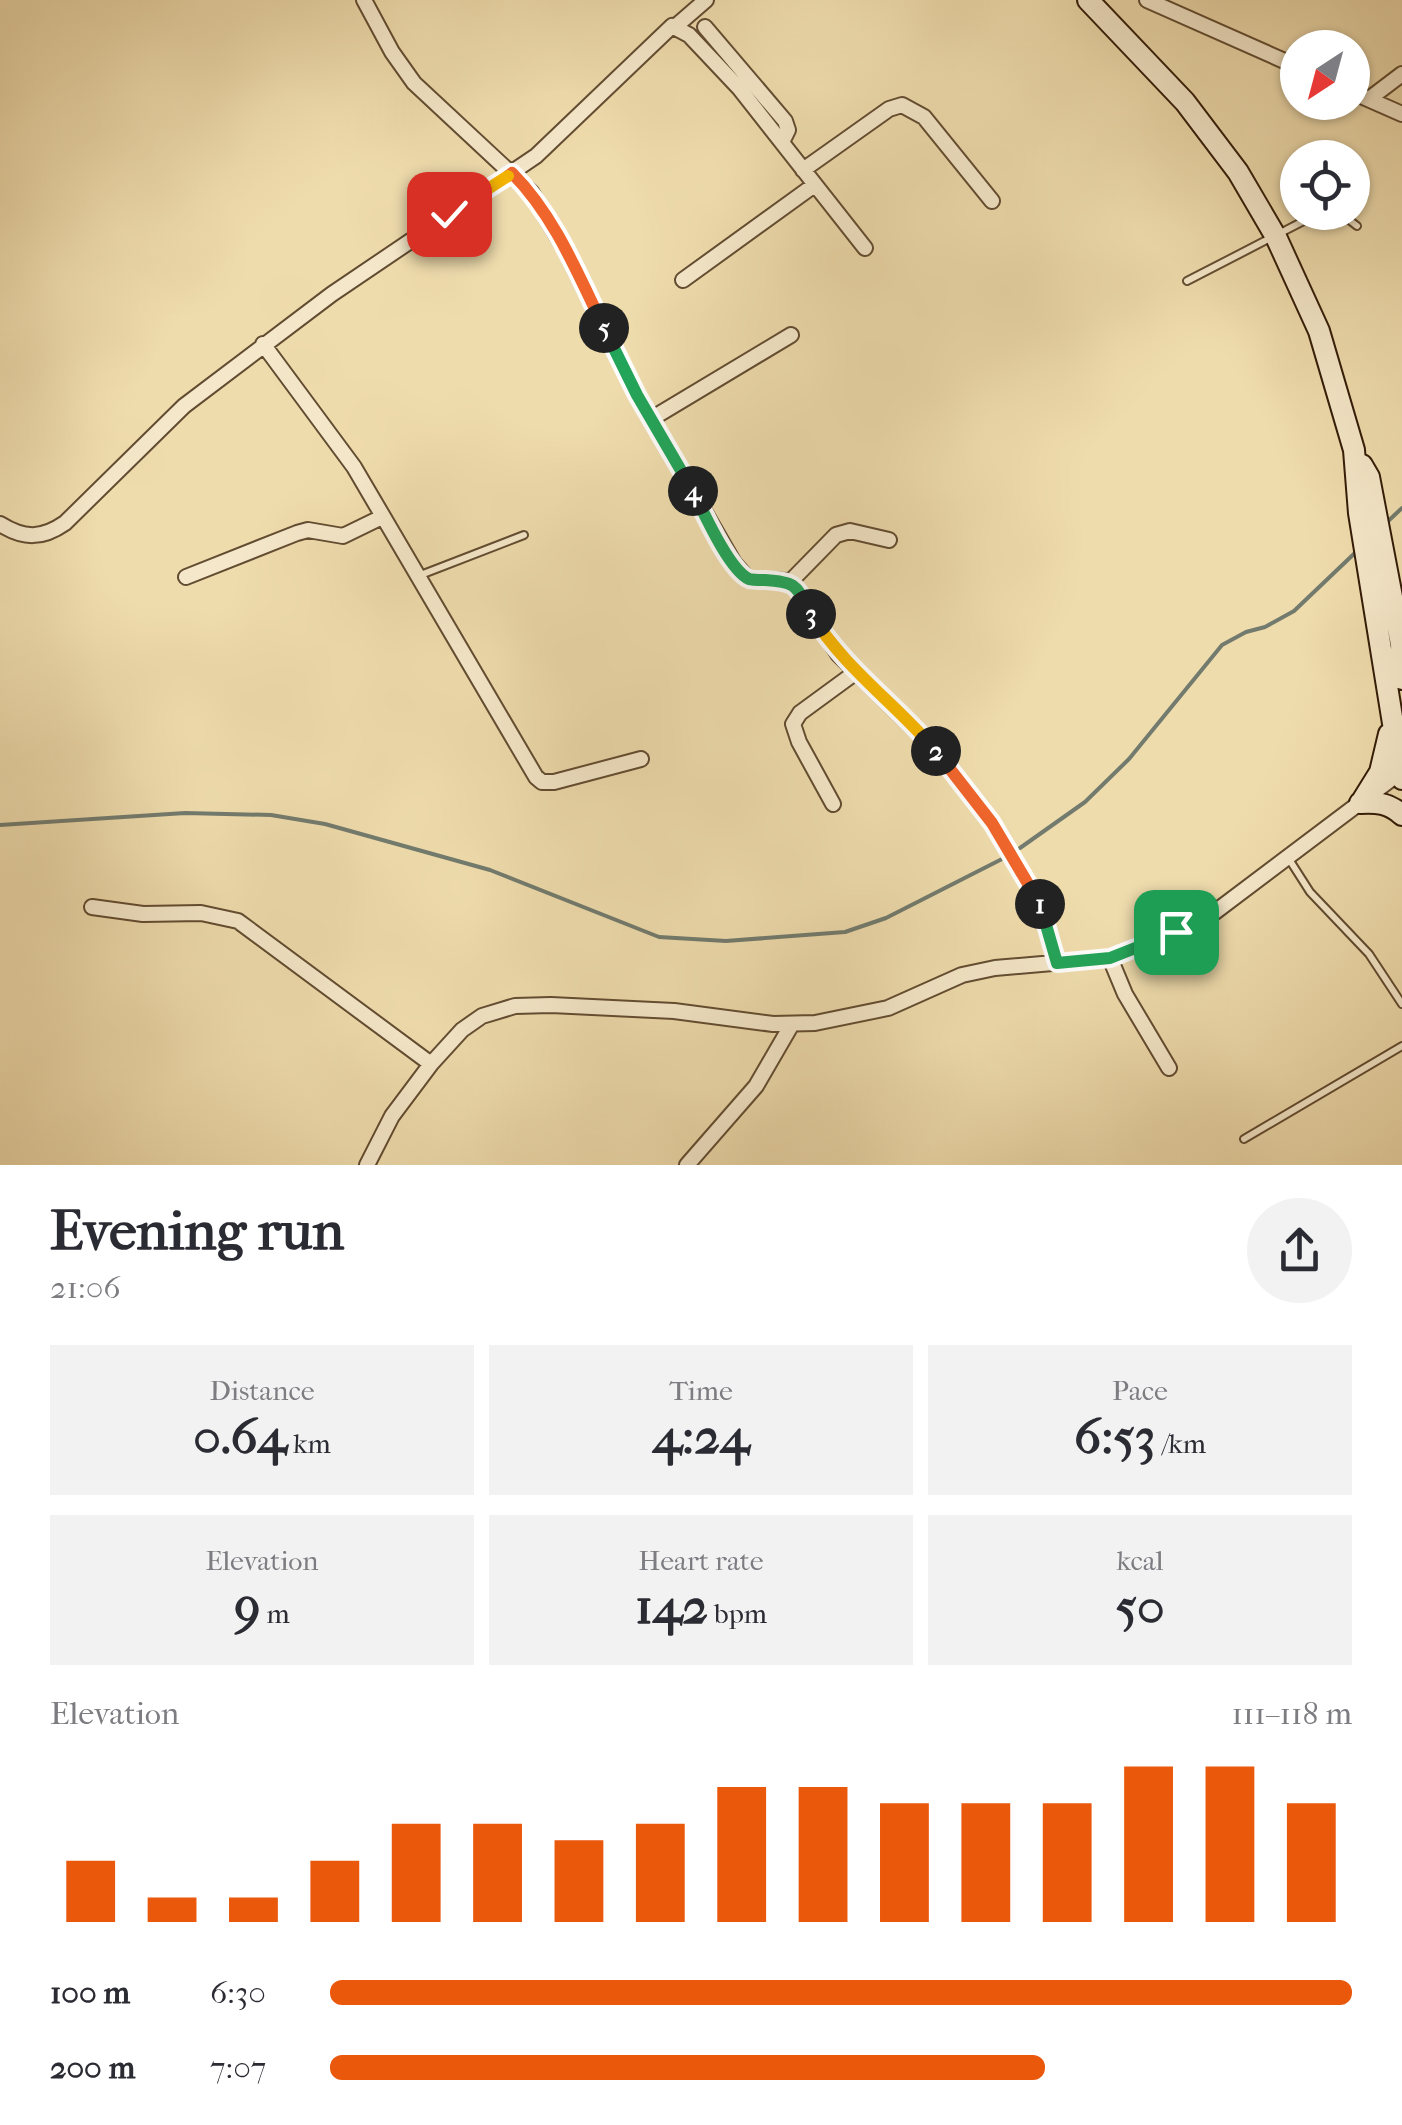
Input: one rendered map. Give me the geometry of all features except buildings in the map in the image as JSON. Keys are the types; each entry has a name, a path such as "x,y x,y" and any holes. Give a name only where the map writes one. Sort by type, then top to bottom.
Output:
{"main road":[{"path":"1088,0 1185,102 1238,172 1276,237 1319,331 1354,450 1391,644 1402,678"},
{"path":"1391,644 1385,758 1361,802 1377,802 1402,815"},
{"path":"1390,715 1402,774"}],"street":[{"path":"364,0 414,83 531,192 564,247 651,420 739,570 754,580 790,582 797,588 838,654 924,737 992,823 1040,903 1057,963"},
{"path":"0,524 31,536 47,534 65,523 184,406 263,344 512,173 549,144 664,31 676,26 706,0"},
{"path":"1147,0 1280,59"},
{"path":"676,26 690,35 782,140 813,186 865,248"},
{"path":"706,27 785,121 788,130 782,140"},
{"path":"1370,98 1402,74"},
{"path":"1370,99 1402,114"},
{"path":"802,170 889,109 902,105 924,117 992,201"},
{"path":"683,280 813,186"},
{"path":"651,420 791,335"},
{"path":"263,344 354,467 538,780 554,782 641,759"},
{"path":"186,577 297,532 342,536 382,517"},
{"path":"790,582 836,535 850,531 889,540"},
{"path":"834,804 798,742 793,724 800,713 856,672"},
{"path":"367,1165 392,1116 430,1064 482,1016 515,1006 674,1011 792,1024 839,1020 888,1008 962,975 1110,958 1198,922 1402,774"},
{"path":"92,907 230,917 430,1064"},
{"path":"1110,958 1125,994 1169,1068"},
{"path":"687,1165 756,1086 792,1024"}],"lane":[{"path":"1187,281 1289,230"},
{"path":"418,576 524,535"},
{"path":"1286,855 1310,892 1369,954 1402,1004"},
{"path":"1244,1139 1402,1046"}],"waterway":[{"path":"1385,524 1402,508"},
{"path":"1020,848 1085,802 1129,759 1222,645 1294,611 1357,551"},
{"path":"0,825 185,813 271,815 325,824 490,870 659,937 726,941 845,932 886,918 1002,859"}],"route":[{"path":"449,214 512,173 531,192 564,247 637,395 734,563 748,579 787,580 794,584 838,654 888,700 953,771 992,823 1040,903 1057,963 1110,958 1176,932"}]}
